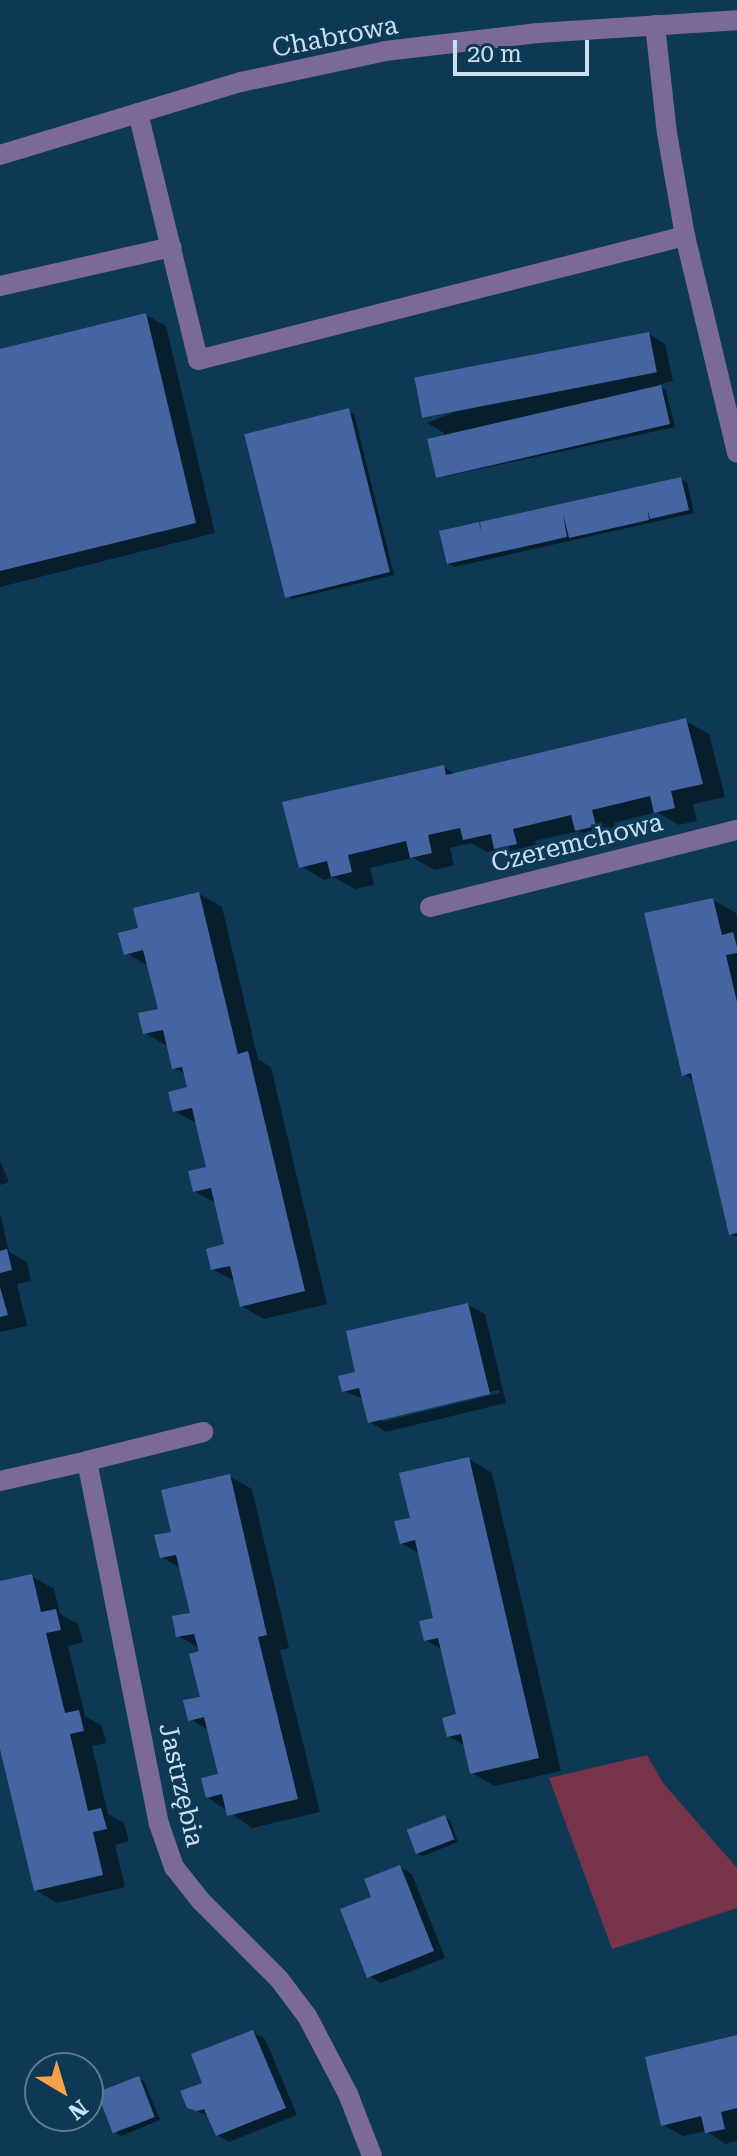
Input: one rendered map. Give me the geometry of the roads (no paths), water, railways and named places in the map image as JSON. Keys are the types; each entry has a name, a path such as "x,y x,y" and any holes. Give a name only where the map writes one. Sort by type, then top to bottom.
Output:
{"street":[{"name":"Chabrowa","path":"0,155 241,82 385,51 538,33 737,20"},
{"path":"655,25 667,133 685,236 737,453"},
{"path":"138,113 198,360 685,236"},
{"path":"0,286 172,247"},
{"name":"Czeremchowa","path":"430,907 737,830"},
{"path":"0,1481 203,1432"},
{"name":"Jastrzębia","path":"87,1461 159,1824 174,1867 201,1901 279,1979 307,2016 348,2094 372,2156"}]}
